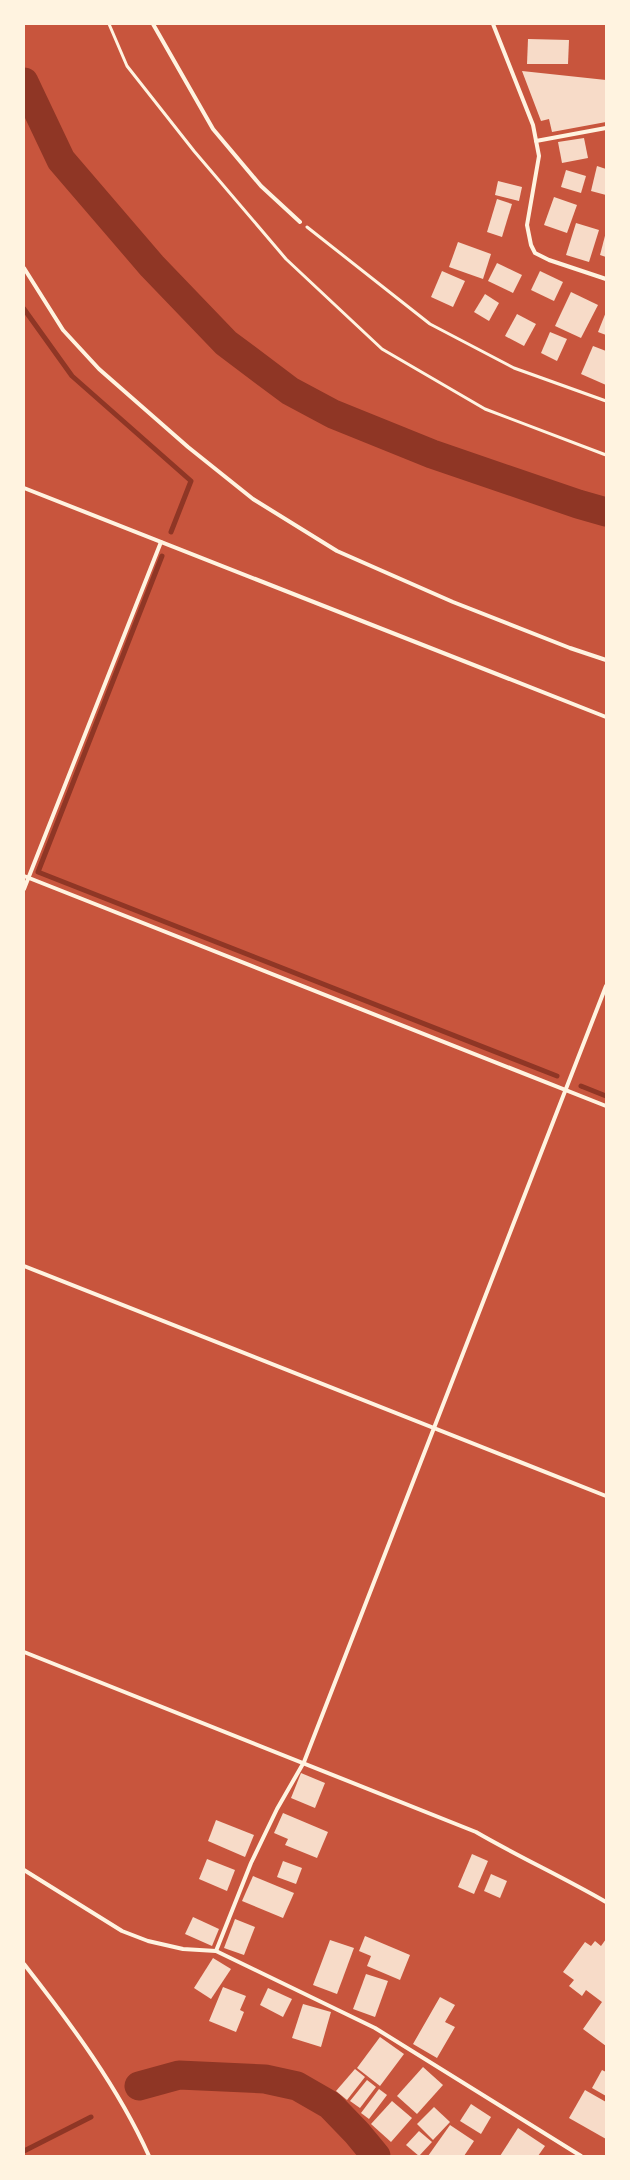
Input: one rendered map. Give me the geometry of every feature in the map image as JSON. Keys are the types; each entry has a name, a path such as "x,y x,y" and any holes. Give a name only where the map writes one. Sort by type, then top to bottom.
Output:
{"lane":[{"path":"153,24 212,129 261,186 300,222"},
{"path":"493,24 533,125 539,156 527,225 527,235 531,245 535,253 549,260 606,279"},
{"path":"536,141 606,128"},
{"path":"24,268 63,330 99,369 188,448 253,499 337,551 453,602 570,648 606,660"},
{"path":"24,488 606,717"},
{"path":"24,889 26,877 161,542"},
{"path":"26,877 606,1106"},
{"path":"216,1950 251,1863 277,1809 304,1762 606,986"},
{"path":"24,1266 606,1496"},
{"path":"24,1652 476,1832 606,1902"},
{"path":"24,1870 122,1931 148,1941 183,1949 216,1950 375,2028 581,2156"},
{"path":"24,1964 100,2067 138,2130 149,2156"}],"path":[{"path":"109,24 127,66 200,158 286,259 382,349 485,409 606,455"},
{"path":"300,222 430,324 514,368 606,401"}],"building":[{"path":"528,39 569,40 568,64 527,64"},
{"path":"522,71 606,80 606,122 552,132 549,119 541,121"},
{"path":"584,138 588,158 562,163 558,142"},
{"path":"597,166 606,169 606,195 591,191"},
{"path":"566,170 586,176 581,193 561,187"},
{"path":"498,181 522,187 519,201 495,195"},
{"path":"554,197 577,205 567,233 544,225"},
{"path":"497,199 512,204 502,237 487,232"},
{"path":"576,223 599,230 589,262 566,255"},
{"path":"606,232 606,257 600,255"},
{"path":"458,242 491,254 483,279 449,267"},
{"path":"497,263 522,275 513,293 488,281"},
{"path":"442,271 465,281 453,307 431,297"},
{"path":"540,271 563,282 554,301 531,290"},
{"path":"571,292 598,305 581,338 555,326"},
{"path":"485,294 499,303 489,321 474,312"},
{"path":"606,312 606,335 598,332"},
{"path":"517,314 536,324 524,346 505,336"},
{"path":"550,332 567,339 557,361 541,353"},
{"path":"593,346 606,351 606,385 581,374"},
{"path":"301,1773 325,1783 315,1808 291,1798"},
{"path":"283,1813 328,1832 317,1858 285,1845 288,1839 274,1833"},
{"path":"216,1820 254,1835 245,1857 208,1841"},
{"path":"472,1854 488,1861 474,1894 458,1887"},
{"path":"207,1859 235,1870 227,1891 199,1879"},
{"path":"283,1861 302,1868 296,1884 277,1877"},
{"path":"491,1874 507,1881 500,1898 484,1891"},
{"path":"253,1876 294,1893 283,1918 242,1901"},
{"path":"193,1917 219,1929 212,1946 185,1934"},
{"path":"235,1919 255,1927 244,1955 224,1948"},
{"path":"365,1936 410,1955 400,1980 367,1966 371,1956 359,1951"},
{"path":"606,1939 606,2046 583,2029 602,2002 586,1990 582,1996 569,1986 574,1980 563,1972 585,1942 591,1946 595,1941 601,1946"},
{"path":"330,1940 354,1948 337,1994 313,1985"},
{"path":"213,1958 231,1969 211,1999 194,1988"},
{"path":"366,1974 388,1981 375,2017 353,2009"},
{"path":"223,1987 246,1996 240,2010 244,2012 236,2032 209,2021"},
{"path":"268,1988 292,1999 283,2017 260,2005"},
{"path":"440,1997 455,2005 445,2022 455,2027 437,2058 413,2044"},
{"path":"303,2004 331,2012 321,2047 292,2038"},
{"path":"380,2037 404,2054 380,2086 357,2068"},
{"path":"423,2067 443,2085 417,2114 397,2096"},
{"path":"355,2069 365,2077 347,2100 336,2091"},
{"path":"602,2070 606,2072 606,2096 592,2088"},
{"path":"367,2080 376,2087 360,2108 350,2101"},
{"path":"379,2089 387,2095 369,2119 361,2113"},
{"path":"585,2090 606,2102 606,2139 569,2118"},
{"path":"392,2101 412,2118 391,2142 371,2124"},
{"path":"471,2104 491,2117 481,2134 460,2121"},
{"path":"434,2107 450,2122 433,2140 417,2124"},
{"path":"450,2125 474,2141 464,2156 428,2156"},
{"path":"518,2128 545,2146 538,2156 500,2156"},
{"path":"419,2131 432,2142 419,2156 406,2145"}],"waterway":[{"path":"24,82 61,160 152,266 226,343 290,391 333,414 432,454 606,512"},
{"path":"24,97 29,94"},
{"path":"24,309 72,376 191,481 171,532"},
{"path":"162,556 38,872 557,1076"},
{"path":"581,1086 606,1096"},
{"path":"139,2086 179,2075 265,2079 297,2086 330,2105 376,2156"},
{"path":"24,2151 91,2117"}]}
